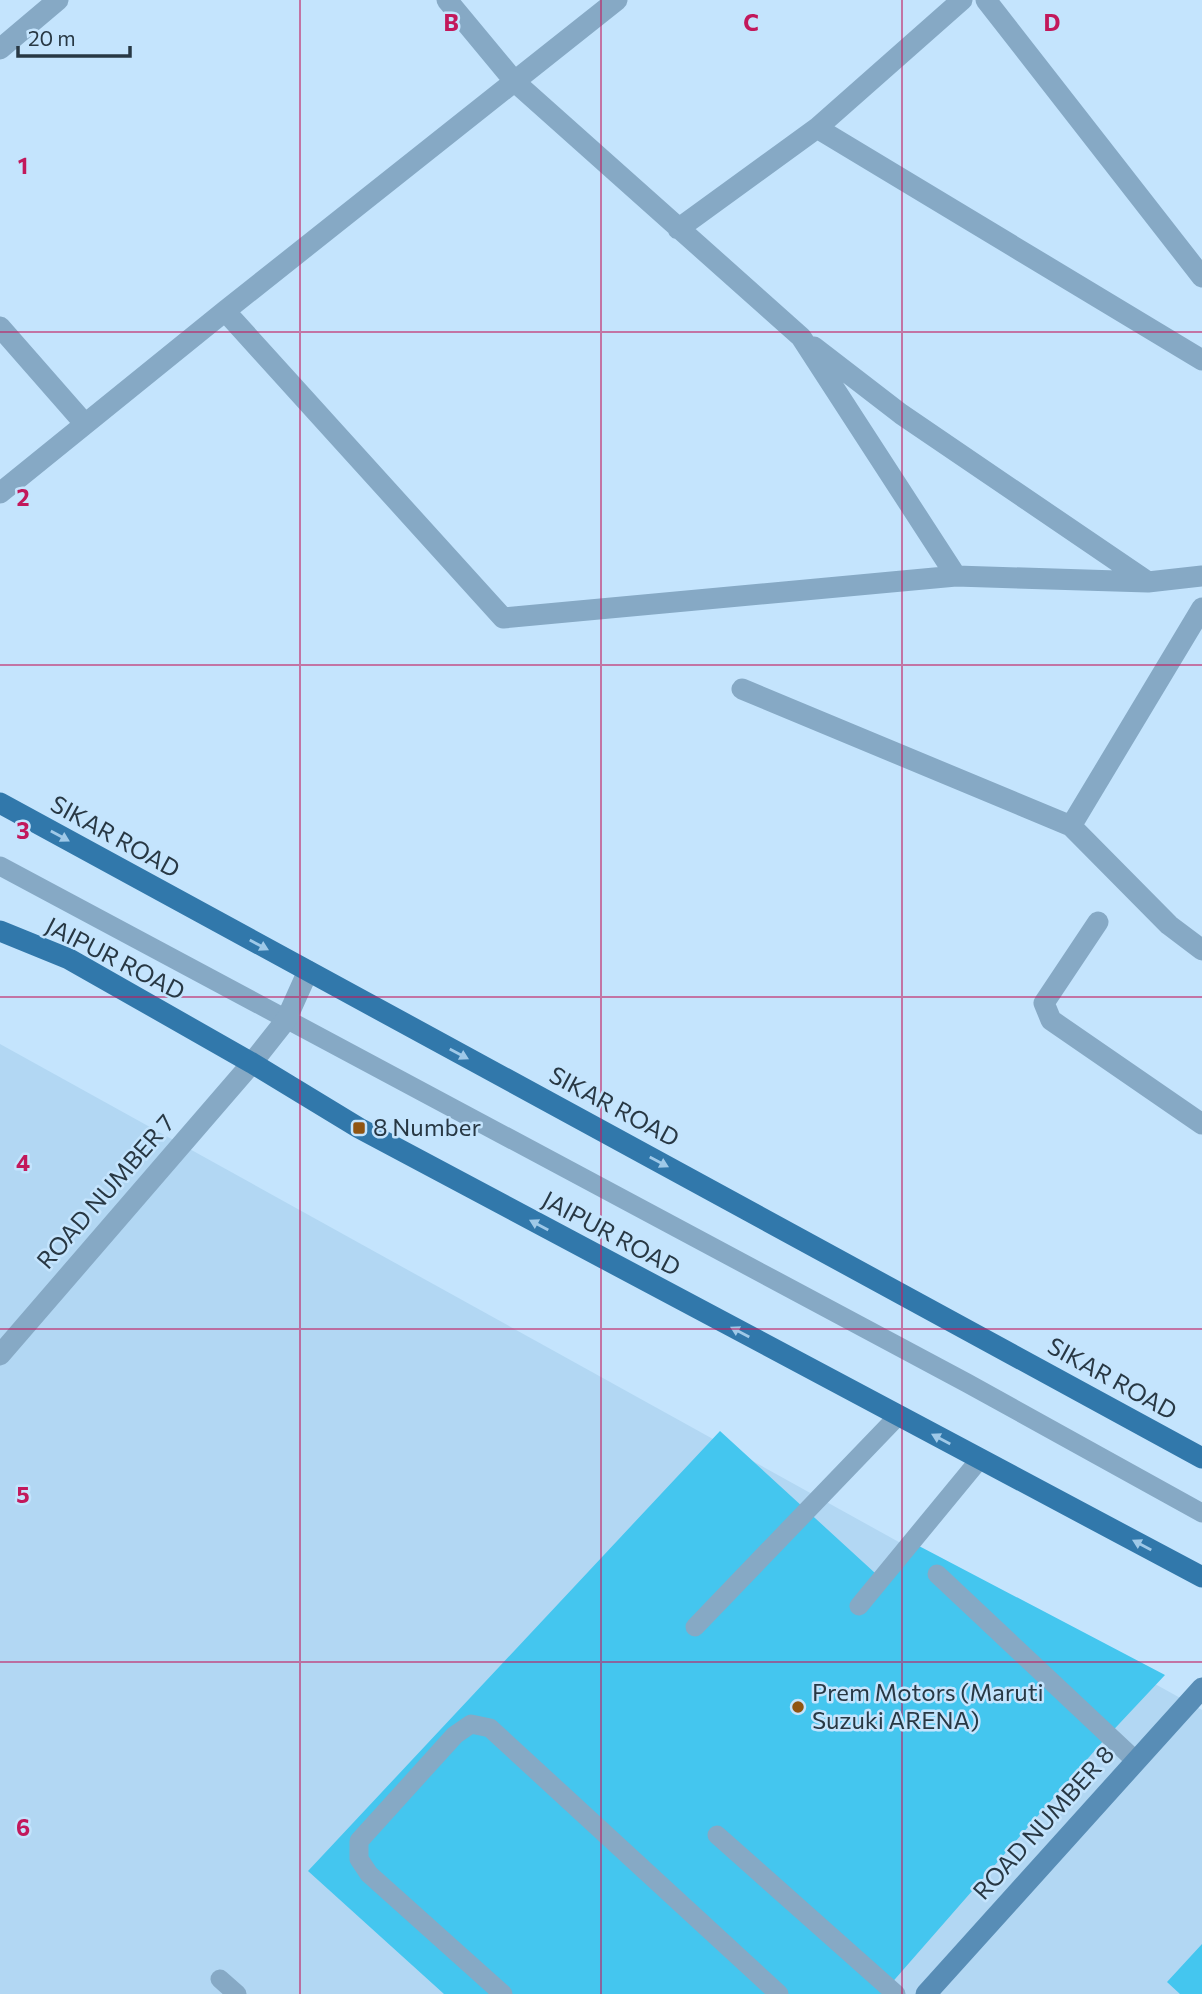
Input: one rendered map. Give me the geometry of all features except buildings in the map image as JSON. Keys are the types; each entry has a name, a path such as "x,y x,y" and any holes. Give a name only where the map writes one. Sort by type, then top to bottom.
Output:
{"main road":[{"name":"SIKAR ROAD","path":"0,803 1202,1458"},
{"name":"JAIPUR ROAD","path":"2,936 69,959 370,1134 1202,1577"}],"street":[{"path":"0,49 58,0"},
{"path":"447,0 515,82 801,337 901,414 1148,582"},
{"path":"0,493 617,0"},
{"path":"678,229 817,128 962,0"},
{"path":"986,0 1202,277"},
{"path":"817,128 1202,360"},
{"path":"225,311 503,618 956,576 1148,582 1202,576"},
{"path":"0,327 85,424"},
{"path":"801,337 956,576"},
{"path":"1071,826 1202,608"},
{"path":"743,689 1071,826 1168,925 1202,950"},
{"path":"1098,922 1044,1003 1051,1020 1202,1124"},
{"name":"ROAD NUMBER 7","path":"0,1355 252,1063 286,1020 308,971"},
{"name":"ROAD NUMBER 8","path":"926,1994 1202,1688"}],"lane":[{"path":"0,866 967,1382 1202,1513"},
{"path":"695,1628 898,1416"},
{"path":"859,1606 980,1459"},
{"path":"937,1574 1136,1762"},
{"path":"503,1994 369,1874 359,1859 359,1841 455,1735 471,1724 490,1728 779,1994"},
{"path":"717,1835 896,1994"},
{"path":"220,1979 237,1994"}],"shaded area":[{"path":"0,1044 1202,1710 1202,1994 0,1994"}],"place":[{"name":"8 Number","path":"359,1128"},
{"name":"Prem Motors (Maruti Suzuki ARENA)","path":"798,1707"}]}
